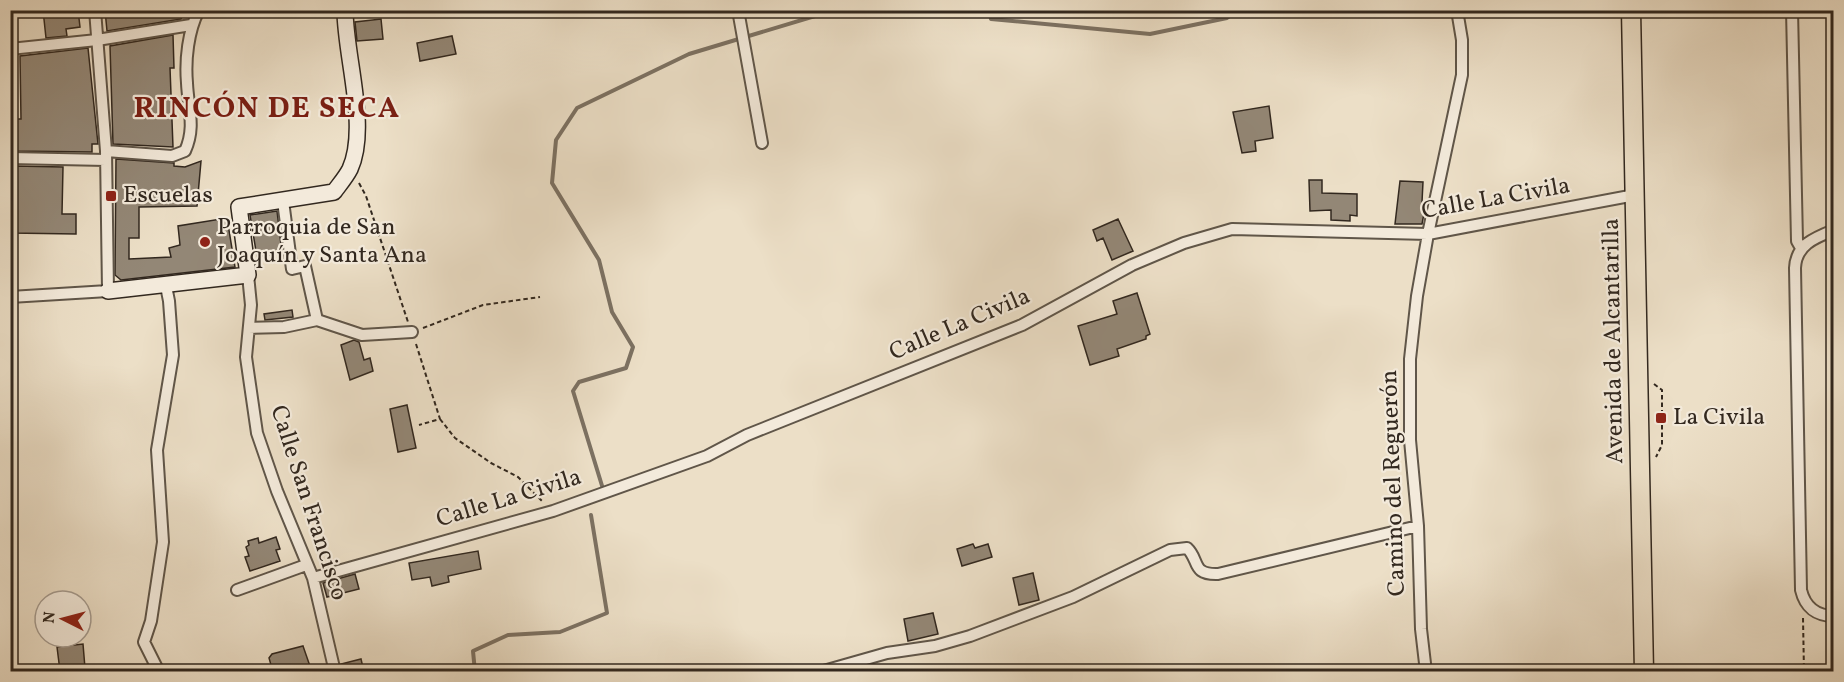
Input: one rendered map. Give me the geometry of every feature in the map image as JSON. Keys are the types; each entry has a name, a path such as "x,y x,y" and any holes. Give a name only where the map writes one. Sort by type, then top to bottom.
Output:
{"main road":[{"path":"108,291 248,275 239,207 334,192 350,168 357,124 345,31 345,10"},
{"name":"Avenida de Alcantarilla","path":"1631,10 1644,672"}],"street":[{"path":"10,297 108,291 106,155 95,10"},
{"path":"10,158 106,155 172,156 185,152 192,135 186,80 191,25 199,10"},
{"path":"738,10 762,143"},
{"name":"Camino del Reguerón","path":"1426,672 1421,629 1418,526 1410,440 1410,359 1417,296 1428,234 1462,75 1462,40 1457,10"},
{"path":"1792,10 1797,241 1801,248"},
{"path":"10,49 97,40 191,25"},
{"name":"Calle La Civila","path":"313,578 553,511 707,456 747,435 1022,325 1132,265 1184,243 1232,230 1428,234 1635,195"},
{"path":"283,201 292,269 305,266 317,320"},
{"path":"1833,230 1807,243 1801,248 1795,260 1803,597 1815,612 1833,616"},
{"name":"Calle San Francisco","path":"248,275 251,305 246,357 257,433 306,565 313,578 335,672"},
{"path":"159,672 144,642 152,621 163,542 157,450 173,355 166,286"},
{"path":"249,328 284,327 317,320 362,335 412,332"},
{"path":"820,672 887,652 935,646 970,636 1099,586 1170,549 1186,548 1198,569 1203,573 1218,574 1418,526"},
{"path":"237,590 306,565"}],"path":[{"path":"350,168 366,196 440,419 455,438 491,463 519,477 553,511"},
{"path":"412,332 483,305 540,297"},
{"path":"419,425 440,419"},
{"path":"1803,597 1804,672"}],"building":[{"path":"43,10 78,10 80,27 66,29 67,36 46,38"},
{"path":"105,10 185,10 181,19 107,31"},
{"path":"381,19 383,39 357,41 355,22"},
{"path":"173,35 174,68 170,68 173,147 113,144 110,46"},
{"path":"452,36 456,54 420,61 417,43"},
{"path":"88,48 98,144 92,144 92,152 14,151 15,119 21,119 20,56"},
{"path":"1269,106 1273,138 1255,141 1256,151 1242,153 1233,112"},
{"path":"116,159 174,163 174,166 185,167 201,161 197,206 139,207 139,238 129,238 129,259 171,257 169,248 180,245 178,226 227,218 235,267 121,280 115,275"},
{"path":"14,166 63,167 62,214 76,214 76,234 10,233 10,169 14,169"},
{"path":"1309,180 1322,180 1322,193 1357,194 1357,216 1350,215 1350,221 1331,220 1331,210 1310,211"},
{"path":"1400,181 1423,182 1422,202 1426,203 1422,224 1395,224"},
{"path":"277,211 282,253 257,257 250,215"},
{"path":"1118,219 1133,251 1112,260 1103,238 1097,241 1093,230"},
{"path":"1137,293 1150,334 1146,336 1146,339 1117,349 1119,356 1090,365 1078,326 1117,314 1113,301"},
{"path":"292,310 293,317 265,320 264,314"},
{"path":"354,340 359,342 364,360 370,358 373,371 350,380 341,345"},
{"path":"407,405 416,448 398,452 390,409"},
{"path":"276,537 280,549 276,550 280,561 250,571 245,557 249,556 246,547 249,545 248,541 258,538 259,543"},
{"path":"973,544 975,548 988,544 992,557 962,566 957,549"},
{"path":"478,551 481,569 448,576 449,582 432,586 430,577 412,580 409,563"},
{"path":"1033,573 1039,600 1019,605 1013,578"},
{"path":"355,574 359,589 327,597 323,583"},
{"path":"933,613 938,634 908,641 904,619"},
{"path":"303,646 312,672 273,672 269,658 272,654"},
{"path":"57,649 83,649 85,668 60,671"},
{"path":"361,659 364,672 342,672 341,664"}],"waterway":[{"path":"603,489 573,391 579,382 626,368 633,347 612,312 599,260 552,183 556,140 577,108 689,54 835,10"},
{"path":"989,10 991,19 1150,34 1227,18 1238,10"},
{"path":"475,672 473,651 508,635 560,632 607,613 591,515"}],"place":[{"name":"Escuelas","path":"111,196"},
{"name":"Parroquia de San Joaquín y Santa Ana","path":"205,242"},
{"name":"La Civila","path":"1661,418"}],"district":[{"name":"RINCÓN DE SECA","path":"267,109"}]}
